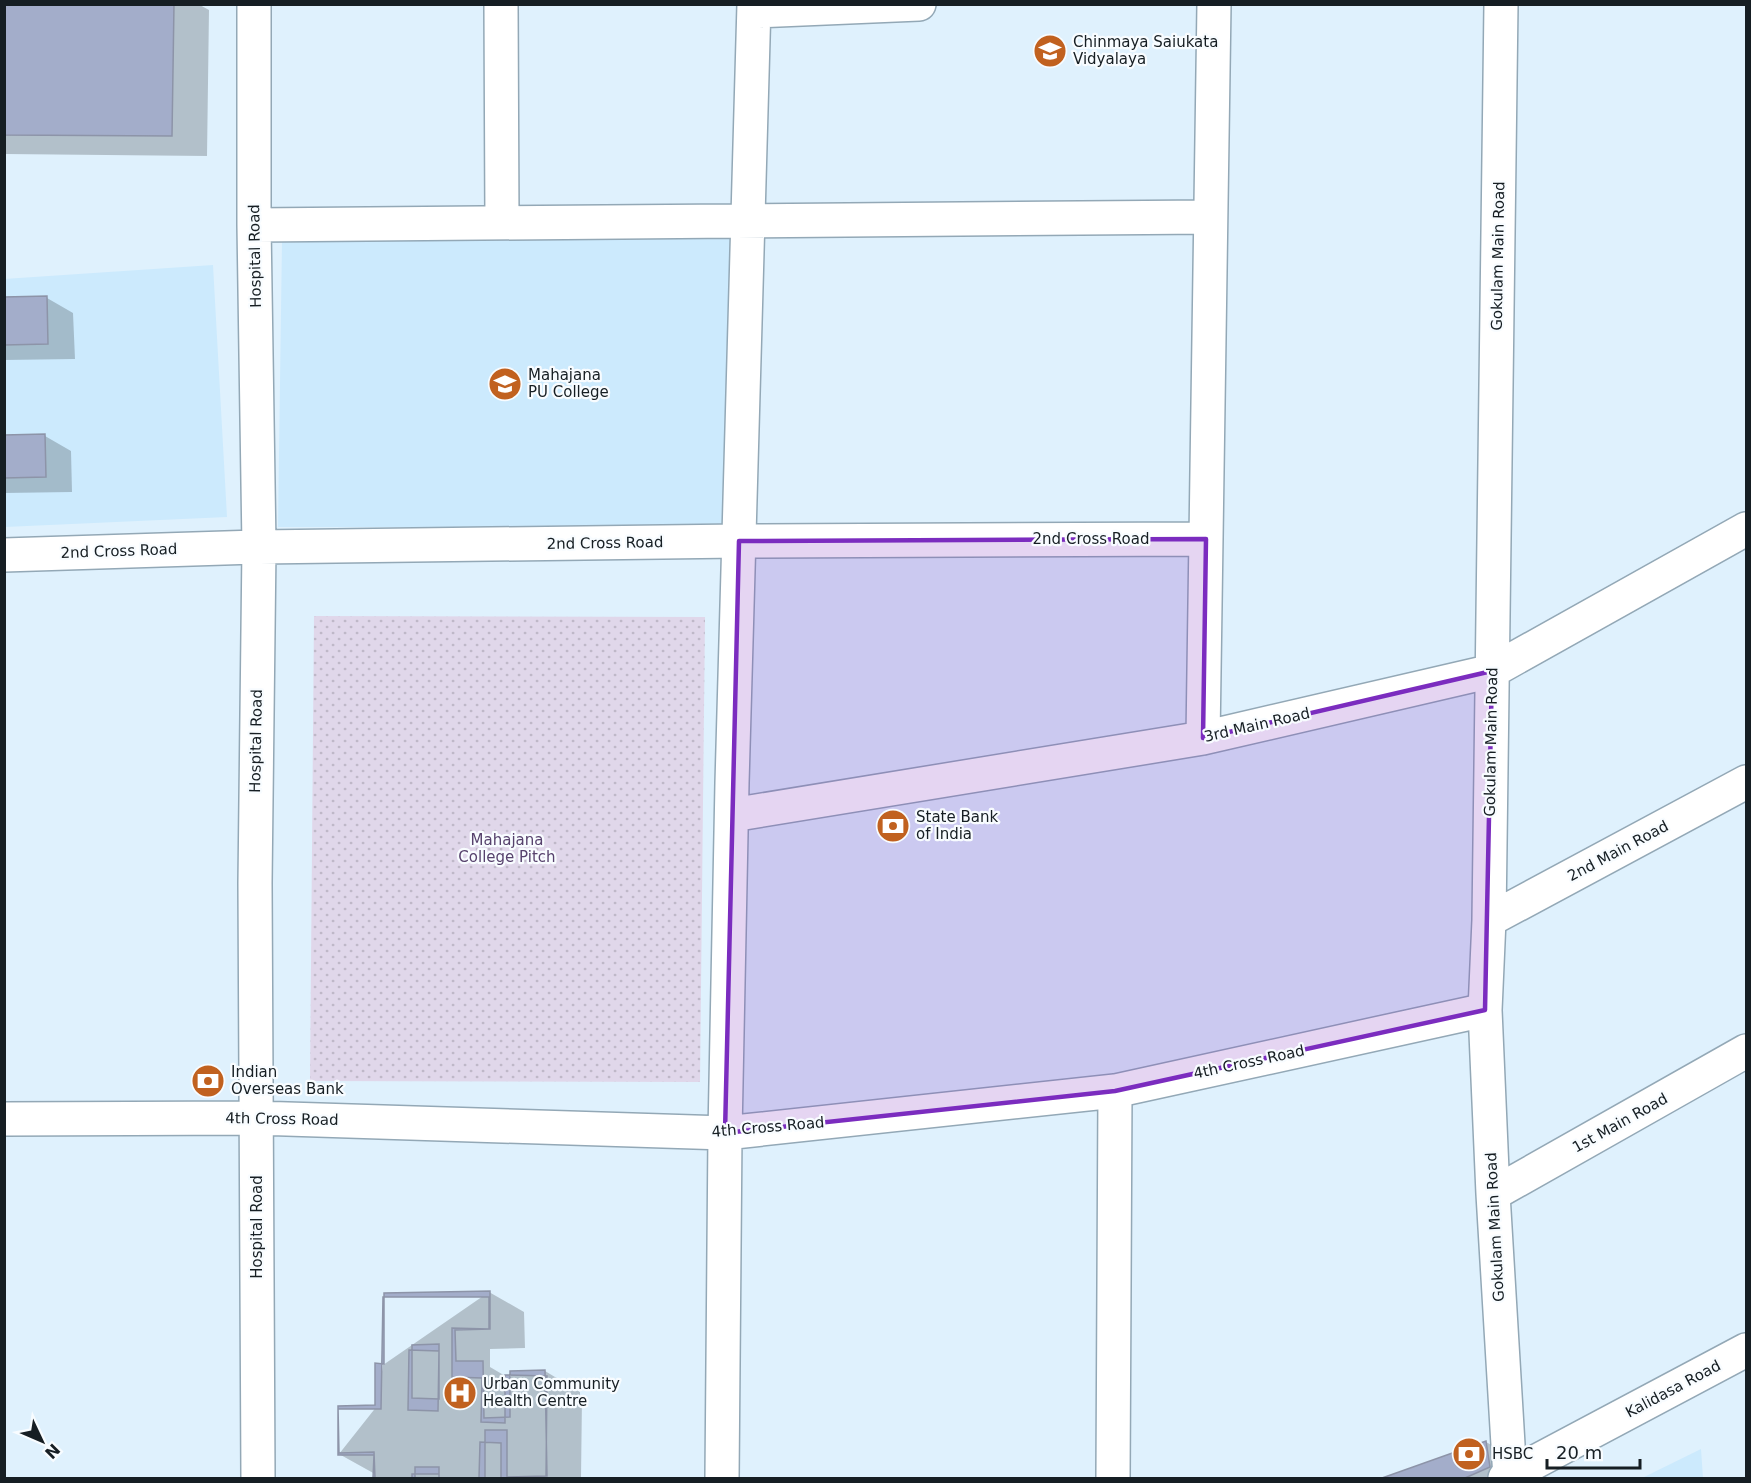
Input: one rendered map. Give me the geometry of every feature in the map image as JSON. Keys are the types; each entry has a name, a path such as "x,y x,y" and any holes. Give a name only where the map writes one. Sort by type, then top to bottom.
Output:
{"street":[{"name":"Hospital Road","path":"254,4 254,225 259,547 255,883 258,1479"},
{"path":"501,4 502,223"},
{"path":"722,1479 725,1133 754,8 919,4"},
{"path":"1203,738 1214,4"},
{"name":"Gokulam Main Road","path":"1502,4 1489,920 1485,1010 1508,1478"},
{"path":"254,225 1210,217"},
{"name":"3rd Main Road","path":"732,815 1203,738 1492,671 1746,530"},
{"name":"2nd Cross Road","path":"4,555 259,547 739,541 1206,539"},
{"name":"2nd Main Road","path":"1489,920 1746,782"},
{"name":"4th Cross Road","path":"4,1119 256,1118 725,1133 1115,1091 1485,1010"},
{"name":"1st Main Road","path":"1493,1194 1746,1051"},
{"path":"1113,1479 1115,1091"},
{"name":"Kalidasa Road","path":"1508,1478 1746,1350"}],"highlighted area":[{"path":"1206,539 1203,738 1492,671 1485,1010 1115,1091 725,1133 739,541"}],"shaded area":[{"name":"Mahajana PU College","path":"733,233 726,527 278,527 282,241"},
{"path":"213,265 227,517 5,527 4,279"},
{"path":"1701,1449 1703,1478 1642,1478"}],"green space":[{"name":"Mahajana College Pitch","path":"314,616 705,617 700,1082 310,1081"}],"building":[{"path":"4,4 174,4 172,136 4,135"},
{"path":"47,296 48,344 4,345 4,297"},
{"path":"45,434 46,477 4,478 4,435"},
{"name":"Urban Community Health Centre","path":"490,1291 490,1329 455,1330 456,1361 483,1361 484,1418 510,1417 510,1371 545,1370 547,1476 507,1477 507,1430 485,1430 485,1478 439,1478 439,1467 415,1467 415,1478 375,1478 374,1452 339,1453 338,1406 375,1405 375,1363 384,1364 384,1293","holes":["439,1344 439,1399 412,1398 412,1345"]},
{"name":"Urban Community Health Centre","path":"383,1297 489,1297 489,1329 452,1328 452,1377 482,1378 481,1422 505,1423 505,1375 547,1376 546,1478 501,1478 501,1443 480,1442 479,1478 439,1478 439,1474 412,1474 412,1478 373,1478 374,1455 338,1455 338,1409 381,1409","holes":["409,1350 439,1351 438,1411 408,1410"]},
{"name":"HSBC","path":"1486,1441 1490,1467 1465,1478 1382,1478"}],"place":[{"name":"Chinmaya Saiukata Vidyalaya","path":"1050,51"},
{"name":"Mahajana PU College","path":"505,384"},
{"name":"State Bank of India","path":"893,826"},
{"name":"Indian Overseas Bank","path":"208,1081"},
{"name":"Urban Community Health Centre","path":"460,1393"},
{"name":"HSBC","path":"1469,1454"}]}
